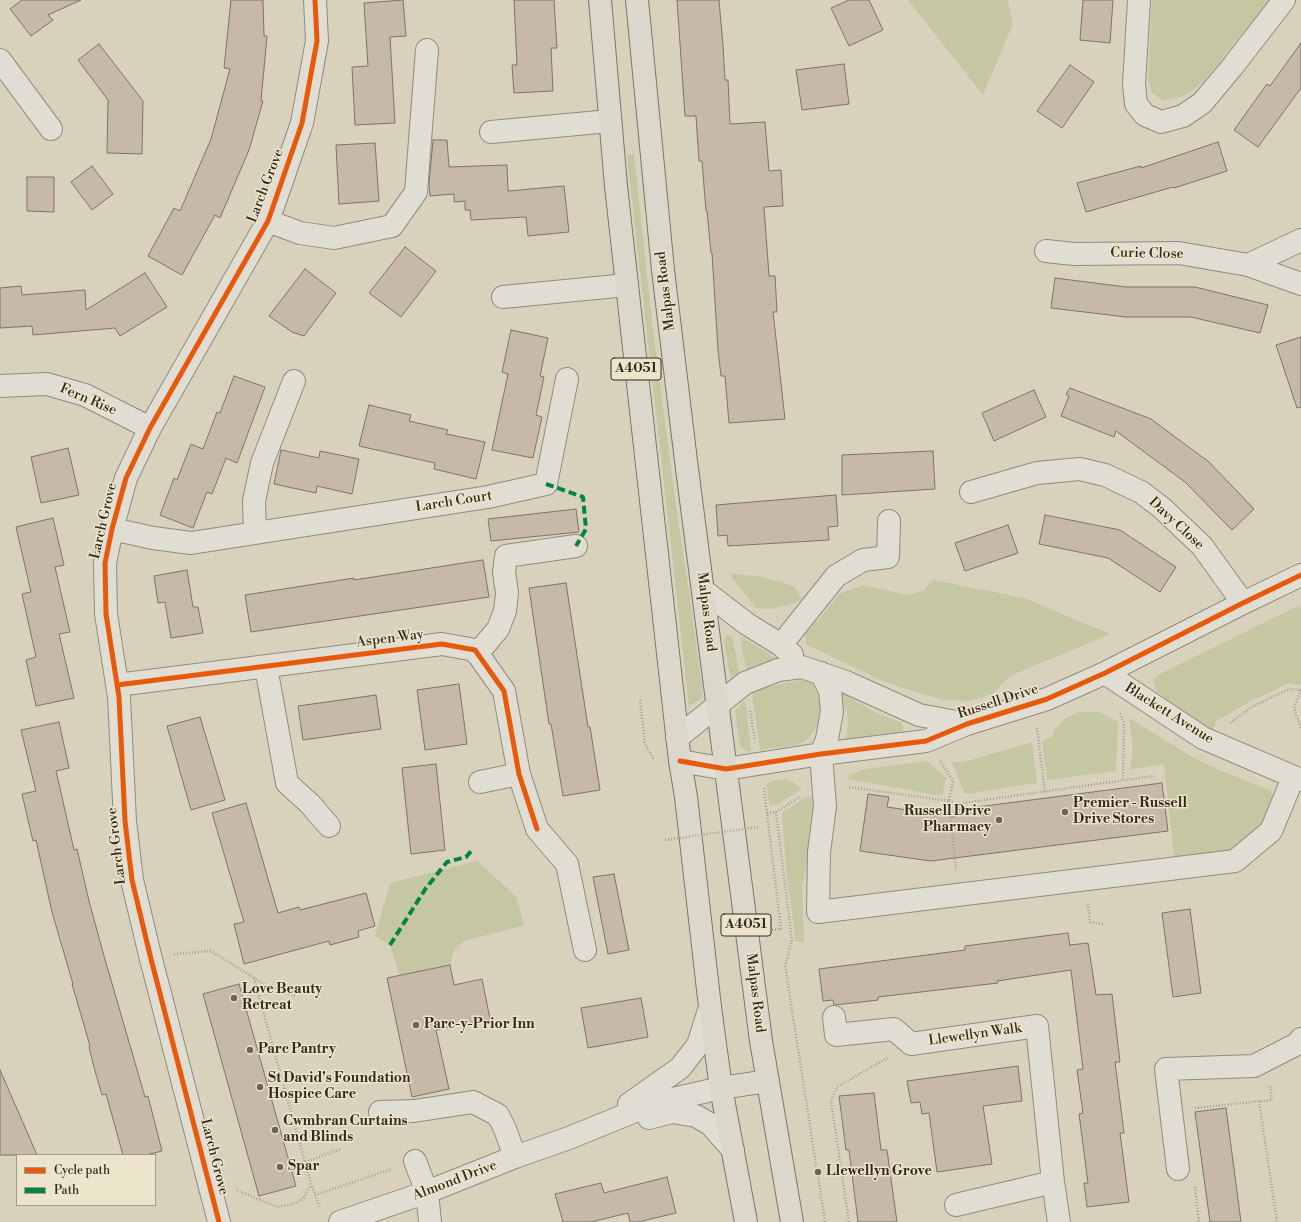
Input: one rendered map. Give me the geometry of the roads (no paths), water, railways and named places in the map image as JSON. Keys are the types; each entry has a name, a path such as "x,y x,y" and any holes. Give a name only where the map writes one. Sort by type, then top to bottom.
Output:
{"main road":[{"name":"A4051","path":"600,0 616,186 677,738 686,796 710,1007 721,1088 746,1222"},
{"name":"Malpas Road","path":"637,0 663,270 718,706 761,1041 792,1222"},
{"path":"721,1088 768,1081"}],"street":[{"name":"Larch Grove","path":"219,1222 132,880 125,821 117,685 106,614 105,563 112,529 126,478 150,428 268,221 302,123 317,41 315,0"},
{"path":"1139,0 1134,84 1136,104 1145,115 1161,122 1183,116 1202,103 1233,66 1284,0"},
{"name":"Larch Grove","path":"268,221 300,233 334,238 392,226 416,192 427,50"},
{"path":"0,60 51,129"},
{"path":"491,132 610,121"},
{"path":"1248,265 1301,240"},
{"name":"Curie Close","path":"1046,251 1074,254 1179,253 1248,265 1301,284"},
{"path":"503,297 627,285"},
{"name":"Larch Court","path":"112,529 191,544 488,497 546,484 567,379"},
{"path":"255,533 254,501 262,463 294,381"},
{"name":"Fern Rise","path":"0,386 47,384 85,396 150,428"},
{"name":"Davy Close","path":"971,492 1037,472 1080,469 1105,476 1141,492 1162,508 1202,546 1243,603"},
{"path":"781,645 836,576 863,560 888,558 889,521"},
{"path":"576,546 506,556 504,572 507,593 505,611 498,630 477,654 504,691 519,774 537,829 567,864 585,950"},
{"name":"Russell Drive","path":"680,761 726,769 821,754 926,741 967,724 1047,699 1105,673 1301,575"},
{"name":"Russell Drive","path":"704,591 747,624 781,645 812,670 830,691 832,711 827,739 821,754"},
{"name":"Aspen Way","path":"117,685 442,644 475,650 477,654"},
{"path":"266,667 287,783 310,804 329,826"},
{"name":"Russell Drive","path":"677,738 745,683 778,670 812,670 846,682 919,715 967,724"},
{"name":"Blackett Avenue","path":"1105,673 1203,738 1297,779"},
{"path":"821,754 825,806 819,852 818,912 1236,860 1271,831 1297,779"},
{"path":"480,782 519,774"},
{"name":"Almond Drive","path":"568,1138 632,1102 680,1068 698,1045 710,1007"},
{"name":"Llewellyn Walk","path":"834,1017 836,1035 894,1029 911,1044 1037,1026 1053,1182 1059,1222"},
{"path":"1178,1169 1166,1069 1254,1066 1297,1044 1301,1039"},
{"name":"Almond Drive","path":"331,1219 427,1192 654,1103 721,1088"},
{"path":"380,1112 414,1112 473,1102 498,1115 505,1129 515,1157"},
{"name":"Almond Drive","path":"568,1138 672,1112 696,1116 710,1124 733,1150"},
{"path":"415,1161 427,1192 430,1222"},
{"path":"956,1205 1053,1182"}],"place":[{"name":"Premier - Russell Drive Stores","path":"1065,812"},
{"name":"Russell Drive Pharmacy","path":"999,820"},
{"name":"Love Beauty Retreat","path":"234,998"},
{"name":"Parc-y-Prior Inn","path":"416,1025"},
{"name":"Parc Pantry","path":"250,1050"},
{"name":"St David's Foundation Hospice Care","path":"260,1087"},
{"name":"Cwmbran Curtains and Blinds","path":"275,1130"},
{"name":"Spar","path":"280,1167"},
{"name":"Llewellyn Grove","path":"818,1172"}]}
